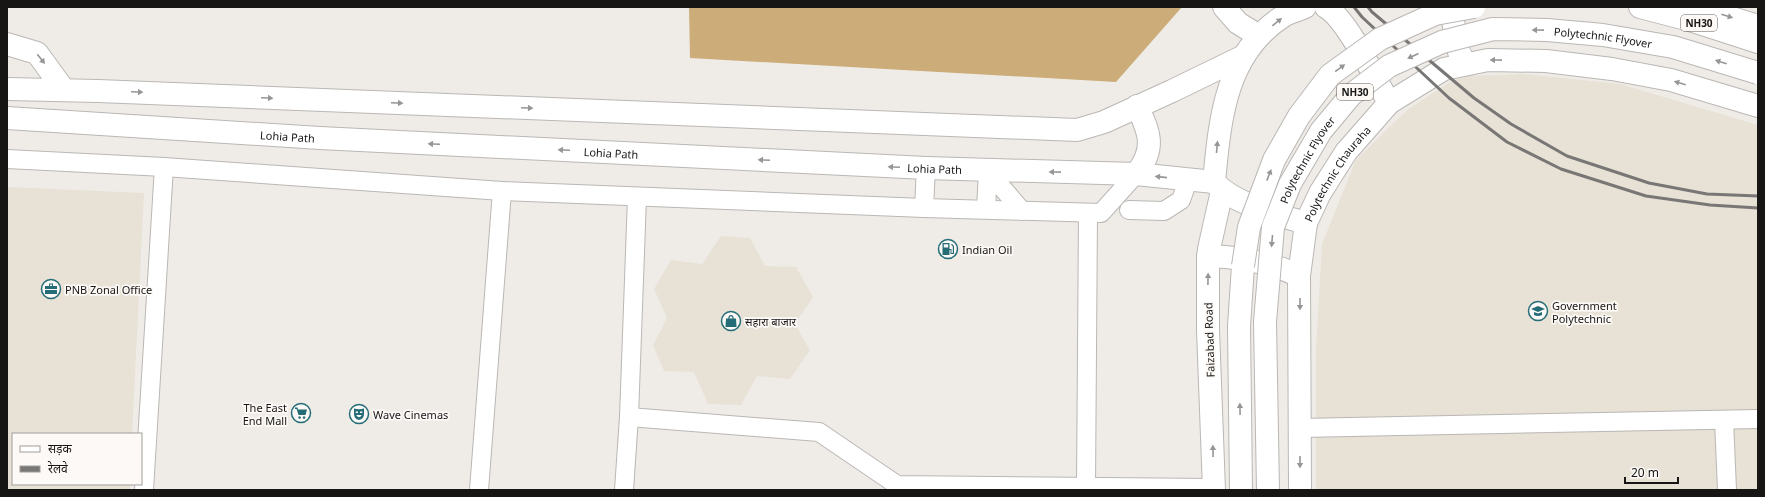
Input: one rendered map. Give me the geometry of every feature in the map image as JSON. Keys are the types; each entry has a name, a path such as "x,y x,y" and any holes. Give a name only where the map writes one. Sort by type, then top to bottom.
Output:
{"main road":[{"path":"1224,7 1238,23 1259,36"},
{"path":"1218,186 1218,134 1227,92 1244,56 1259,36 1286,15 1305,7"},
{"path":"1326,7 1333,10 1343,22 1389,103"},
{"path":"1452,7 1459,52 1466,64"},
{"name":"NH30","path":"1241,490 1239,326 1243,266 1249,227 1274,160 1299,116 1330,75 1380,39 1435,14 1474,7"},
{"name":"NH30","path":"1640,7 1690,20 1758,42"},
{"path":"1696,7 1758,26"},
{"name":"Polytechnic Flyover","path":"1268,490 1265,322 1273,227 1290,184 1309,150 1321,131 1351,95 1389,66 1442,42 1493,29 1547,30 1603,35 1673,47 1758,73"},
{"path":"7,44 37,52 64,90"},
{"path":"7,73 16,89 1077,130 1104,122 1244,56"},
{"name":"Polytechnic Chauraha","path":"1218,186 1266,211 1306,223 1320,193 1346,152 1389,103 1444,69 1488,60 1546,62 1612,69 1671,80 1758,106"},
{"path":"1136,174 1145,162 1150,146 1147,126 1137,106"},
{"name":"Lohia Path","path":"7,118 320,138 988,171 1136,174 1188,180 1218,186"},
{"name":"Faizabad Road","path":"1214,489 1208,330 1208,256 1218,186"},
{"path":"1300,490 1300,276 1306,223"},
{"path":"1208,256 1249,260 1287,270 1300,276"}],"street":[{"path":"7,159 502,191 1088,213 1101,212 1136,174"},
{"path":"144,490 164,168"},
{"path":"924,208 926,168"},
{"path":"986,209 988,171"},
{"path":"988,171 1022,211"},
{"path":"1128,210 1164,211 1181,200 1188,180"},
{"path":"479,490 502,191"},
{"path":"624,490 629,417 637,197"},
{"path":"1086,486 1088,213"},
{"path":"629,417 819,432 896,487 1086,486 1214,489"},
{"path":"1300,428 1758,419"},
{"path":"1724,420 1727,490"}],"shaded area":[{"path":"689,7 1182,7 1116,82 690,58"},
{"name":"Government Polytechnic","path":"1524,74 1620,84 1758,125 1758,490 1316,490 1316,350 1322,244 1356,160 1407,110 1450,82 1465,76"},
{"path":"7,187 144,193 132,433 12,433 12,485 130,485 130,490 7,490"},
{"name":"सहारा बाजार","path":"721,236 750,238 765,266 796,267 813,297 795,324 810,350 790,379 757,376 741,405 708,404 694,372 664,371 653,345 667,318 654,289 671,260 702,264"}],"railway":[{"path":"1354,7 1362,17 1449,98 1507,142 1561,169 1646,196 1710,205 1758,208"},
{"path":"1368,7 1474,98 1511,124 1567,156 1649,183 1707,194 1758,196"}],"place":[{"name":"Indian Oil","path":"948,249"},
{"name":"PNB Zonal Office","path":"51,289"},
{"name":"Government Polytechnic","path":"1538,311"},
{"name":"सहारा बाजार","path":"731,321"},
{"name":"The East End Mall","path":"301,413"},
{"name":"Wave Cinemas","path":"359,414"}]}
